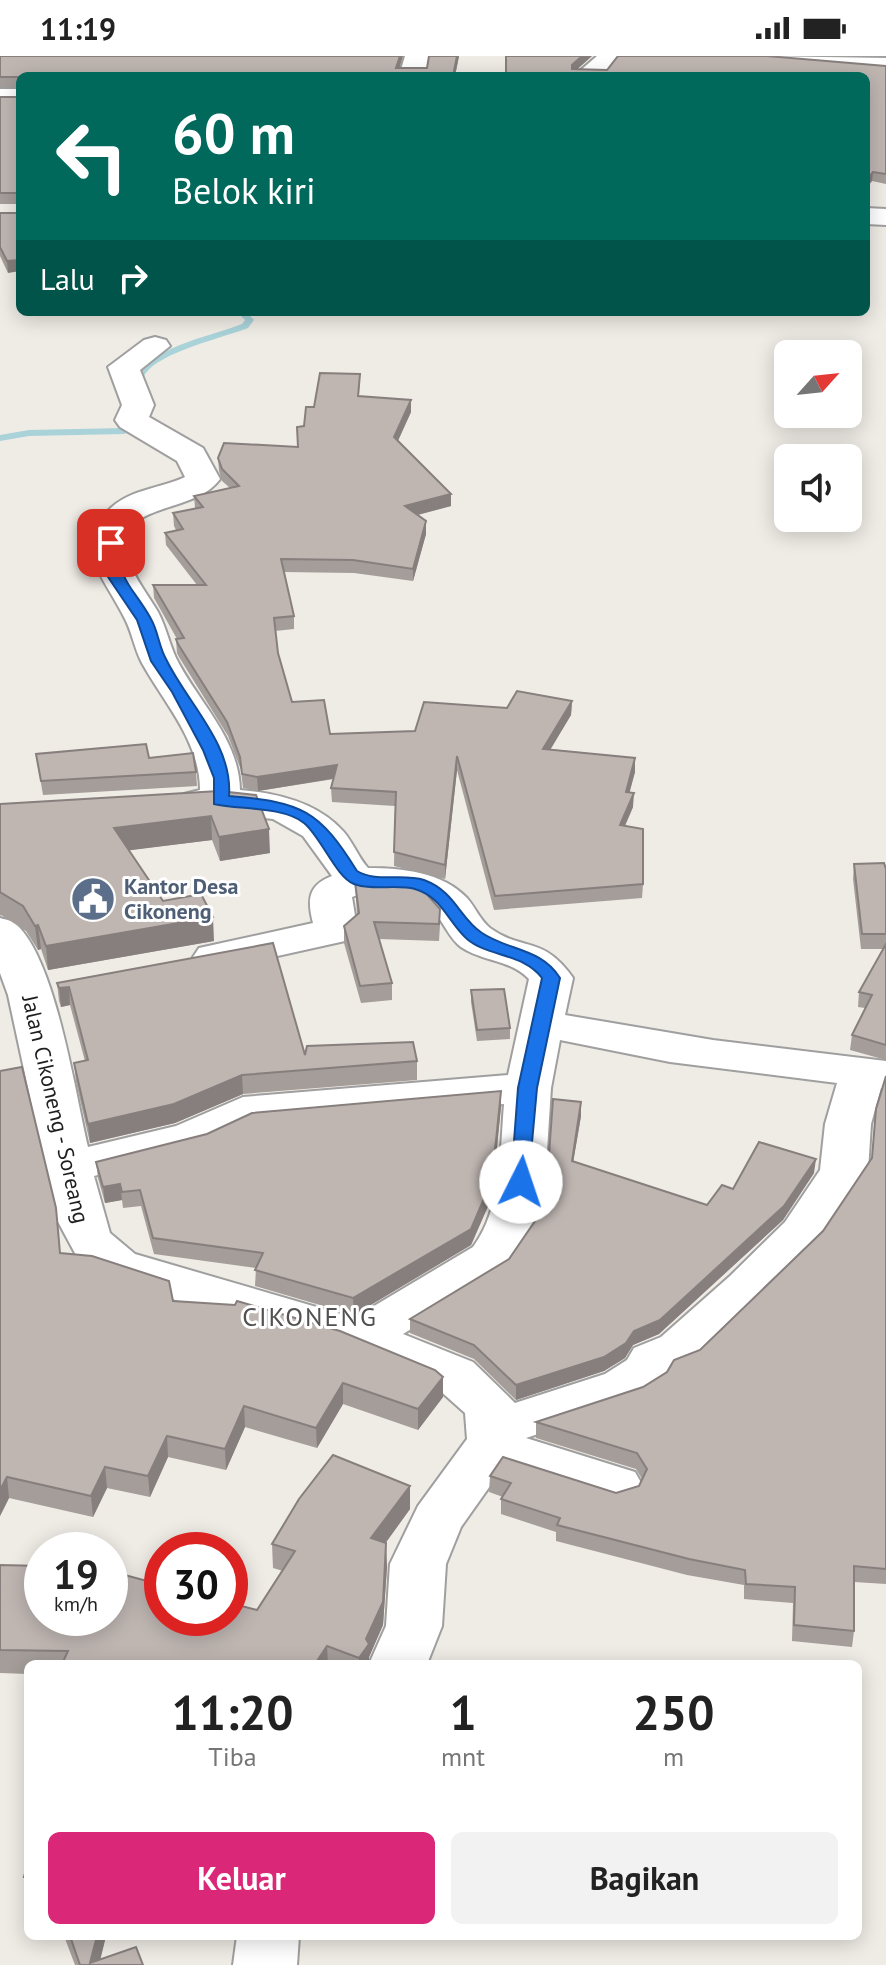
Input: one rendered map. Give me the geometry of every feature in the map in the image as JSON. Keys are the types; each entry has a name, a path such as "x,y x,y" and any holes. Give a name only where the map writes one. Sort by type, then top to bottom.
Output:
{"street":[{"path":"596,72 610,56"},
{"path":"769,56 886,65"},
{"path":"155,346 123,367 138,405 131,420 191,455 203,479 196,485 156,496 126,514 114,526 111,571 145,620 158,661 180,691 211,750 222,778 220,800"},
{"path":"162,804 220,800 256,803 307,817 330,840 351,875 358,880"},
{"path":"174,966 330,932 336,928 329,903 333,890 358,880 419,884 446,899 475,937 503,945 539,964 551,978 528,1088 521,1182 508,1234 490,1259 360,1337"},
{"name":"Jalan Cikoneng - Soreang","path":"0,931 49,986 69,1167 87,1239 101,1256 118,1266 360,1337 455,1375 491,1407 492,1435"},
{"path":"400,1660 414,1626 418,1564 437,1520 492,1435 623,1387 646,1372 652,1361 679,1350 748,1288 802,1233 844,1171 848,1124 874,1073 764,1064 621,1042 542,1023"},
{"path":"69,1167 191,1137 243,1112 528,1088"},
{"path":"492,1435 616,1486"},
{"path":"265,1965 268,1940"}],"building":[{"path":"0,56 400,56 396,68 427,68 429,56 457,56 454,72 16,72 16,77 0,77"},
{"path":"506,56 582,56 572,65 572,69 607,70 618,56 767,56 886,66 886,174 873,172 870,176 870,72 506,72"},
{"path":"0,97 16,97 16,193 0,193"},
{"path":"0,213 16,213 16,260 7,261 0,247"},
{"path":"320,373 360,374 358,396 411,400 394,437 451,494 405,506 426,521 413,569 353,560 281,559 294,616 274,618 278,653 292,702 324,700 330,734 415,731 424,702 507,708 517,691 572,701 543,749 635,758 626,792 634,793 620,825 643,829 643,884 495,896 457,756 445,865 394,852 396,792 331,788 337,765 257,777 242,774 240,757 227,722 178,644 176,639 184,638 153,585 206,585 165,533 183,529 173,513 203,507 194,496 239,486 222,469 218,458 224,443 298,447 297,427 304,426 306,407 314,407"},
{"path":"146,744 149,758 193,753 196,772 41,781 36,754"},
{"path":"219,791 256,795 269,829 219,837 211,816 114,828 163,901 201,894 213,917 46,946 38,925 35,926 23,906 0,892 0,804"},
{"path":"884,863 886,934 862,934 854,864"},
{"path":"364,878 396,881 424,891 440,909 439,924 374,922 392,983 360,986 344,926 359,913 355,882"},
{"path":"273,943 305,1055 307,1046 413,1042 417,1061 242,1075 174,1104 88,1124 74,1063 88,1060 69,987 59,988 57,983"},
{"path":"886,944 886,1045 852,1035 872,995 859,992"},
{"path":"504,989 510,1028 477,1030 471,990"},
{"path":"22,1067 56,1208 60,1253 92,1256 169,1281 173,1301 235,1305 237,1301 340,1331 435,1370 443,1377 418,1409 343,1383 316,1428 244,1406 225,1449 167,1436 148,1476 105,1467 91,1496 7,1477 0,1490 0,1071"},
{"path":"886,1076 886,1569 854,1566 854,1631 794,1625 795,1587 746,1584 745,1570 557,1525 560,1518 501,1499 511,1483 490,1476 503,1457 616,1493 639,1486 647,1469 637,1453 536,1422 643,1387 667,1372 674,1360 700,1350 823,1231 872,1158 876,1109"},
{"path":"501,1091 492,1180 471,1229 353,1298 255,1270 263,1253 153,1238 140,1190 122,1192 120,1184 103,1187 96,1162 207,1134 252,1113"},
{"path":"553,1099 581,1102 572,1161 707,1205 722,1185 733,1189 759,1142 816,1159 784,1206 660,1320 634,1331 626,1343 604,1357 516,1385 474,1345 410,1319 509,1259 535,1221 548,1168"},
{"path":"333,1455 410,1486 371,1538 386,1543 383,1602 366,1639 369,1644 359,1658 327,1646 318,1660 64,1660 68,1651 0,1650 0,1565 24,1566 24,1636 128,1636 128,1576 144,1580 144,1636 248,1636 248,1608 257,1610 295,1551 272,1544 299,1499"},
{"path":"71,1940 96,1940 90,1963 136,1947 143,1965 80,1965"}],"waterway":[{"path":"137,384 141,373 151,363 182,348 245,326 250,320 246,316"},
{"path":"0,438 29,433 124,431 138,425"}],"place":[{"name":"Kantor Desa Cikoneng","path":"93,899"}],"district":[{"name":"CIKONENG","path":"310,1316"}],"route":[{"path":"111,543 111,571 145,620 158,661 180,691 211,750 222,778 220,800 256,803 307,817 330,840 351,875 358,880 419,884 446,899 475,937 525,955 547,970 551,978 528,1088 521,1182"}]}
